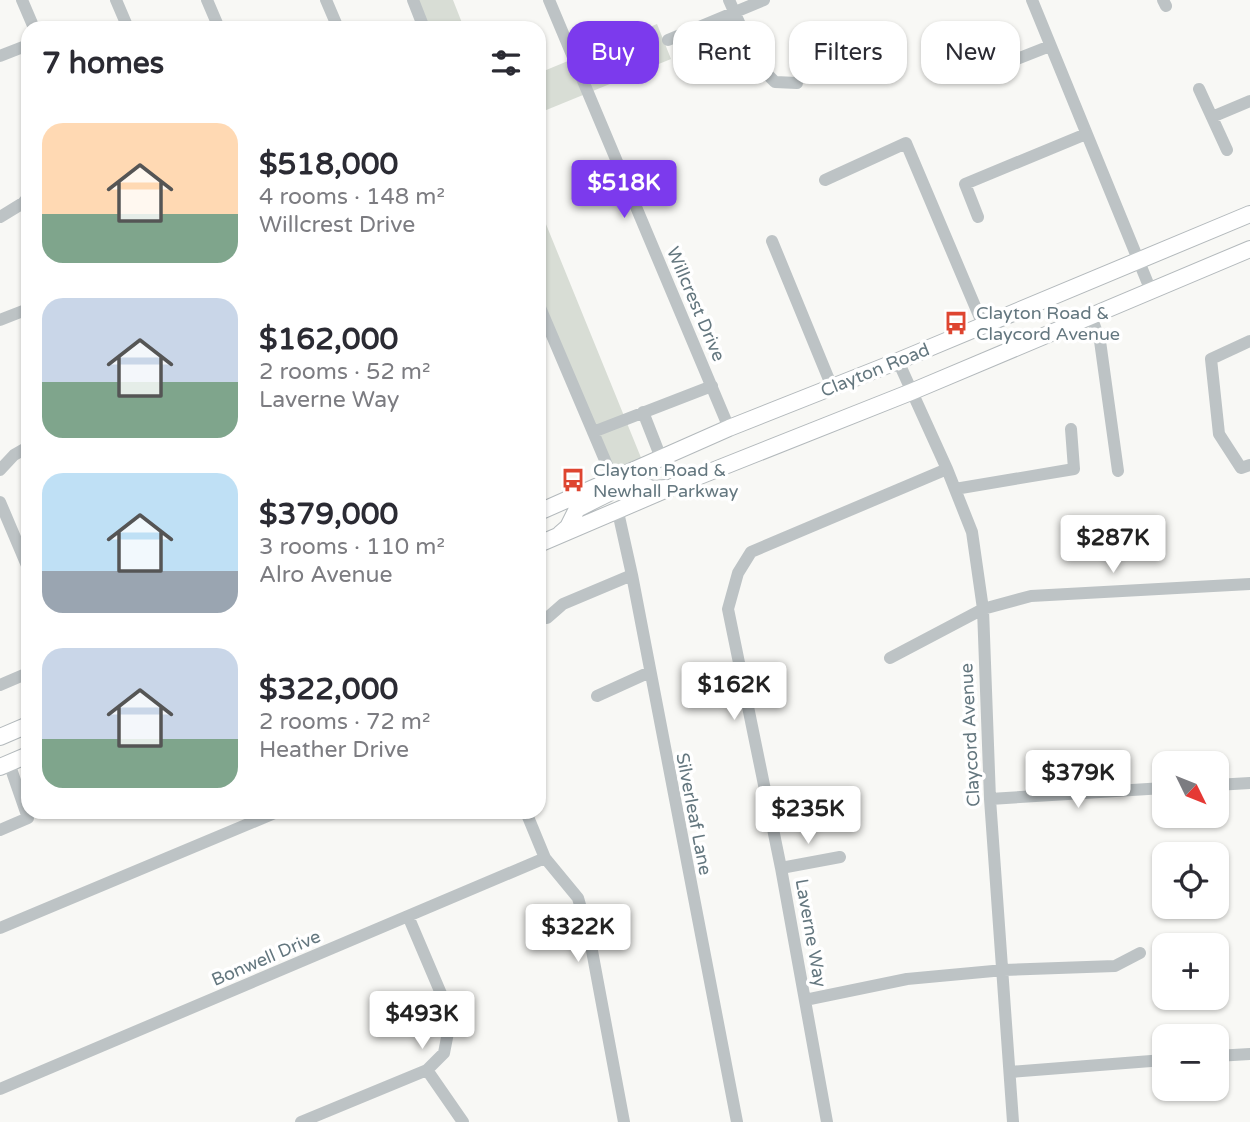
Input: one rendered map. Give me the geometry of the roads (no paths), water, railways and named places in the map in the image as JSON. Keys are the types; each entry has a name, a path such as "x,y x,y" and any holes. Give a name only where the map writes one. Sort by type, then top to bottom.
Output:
{"main road":[{"name":"Clayton Road","path":"546,509 729,428 898,361 1250,214"},
{"name":"Clayton Road","path":"546,541 1250,249"},
{"path":"557,537 568,527 577,509 609,493 613,479 626,486 638,483 652,489 673,487"},
{"path":"0,737 21,728"},
{"path":"4,765 21,758"}],"street":[{"path":"22,0 31,21"},
{"path":"116,0 125,21"},
{"path":"207,0 216,21"},
{"path":"327,0 335,21"},
{"path":"413,0 421,21"},
{"name":"Willcrest Drive","path":"549,0 729,428"},
{"path":"668,40 732,6 764,0"},
{"path":"1032,0 1151,291"},
{"path":"732,6 758,65 775,82 789,83"},
{"path":"1020,58 1050,46"},
{"path":"0,56 21,48"},
{"path":"1199,89 1227,150"},
{"path":"1212,117 1250,102"},
{"path":"978,217 965,184 1086,134"},
{"path":"824,180 906,143 983,325"},
{"path":"0,218 21,204"},
{"path":"772,241 832,387"},
{"path":"0,320 21,312"},
{"path":"1091,316 1100,341 1118,471"},
{"path":"546,321 613,479"},
{"path":"1250,341 1211,359 1219,434 1241,468 1250,465"},
{"name":"Claycord Avenue","path":"898,361 947,468 972,532 983,609 990,799 1013,1122"},
{"path":"593,432 712,386"},
{"path":"643,412 661,458"},
{"path":"955,489 1074,469 1071,429"},
{"path":"0,470 21,451"},
{"name":"Laverne Way","path":"827,1122 781,868 728,609 738,573 751,552 947,468"},
{"path":"0,502 21,552"},
{"name":"Silverleaf Lane","path":"618,512 737,1122"},
{"path":"547,618 563,604 632,575"},
{"path":"890,658 983,609 1031,596 1250,584"},
{"path":"597,696 650,672"},
{"path":"0,685 21,676"},
{"path":"4,765 21,801"},
{"path":"1229,784 1250,783"},
{"path":"990,799 1152,789"},
{"path":"0,830 27,819"},
{"path":"0,928 260,819"},
{"path":"529,819 545,858 578,898 590,940 624,1122"},
{"path":"781,868 841,857"},
{"name":"Bonwell Drive","path":"0,1089 545,858"},
{"path":"304,1121 427,1070 444,1053 451,1017 408,916"},
{"path":"805,1000 907,979 1004,970 1115,966 1140,953"},
{"path":"1229,1055 1250,1054"},
{"path":"1010,1072 1152,1061"},
{"path":"427,1070 463,1122"}],"place":[{"name":"Clayton Road & Claycord Avenue","path":"956,323"},
{"name":"Clayton Road & Newhall Parkway","path":"573,480"}]}
